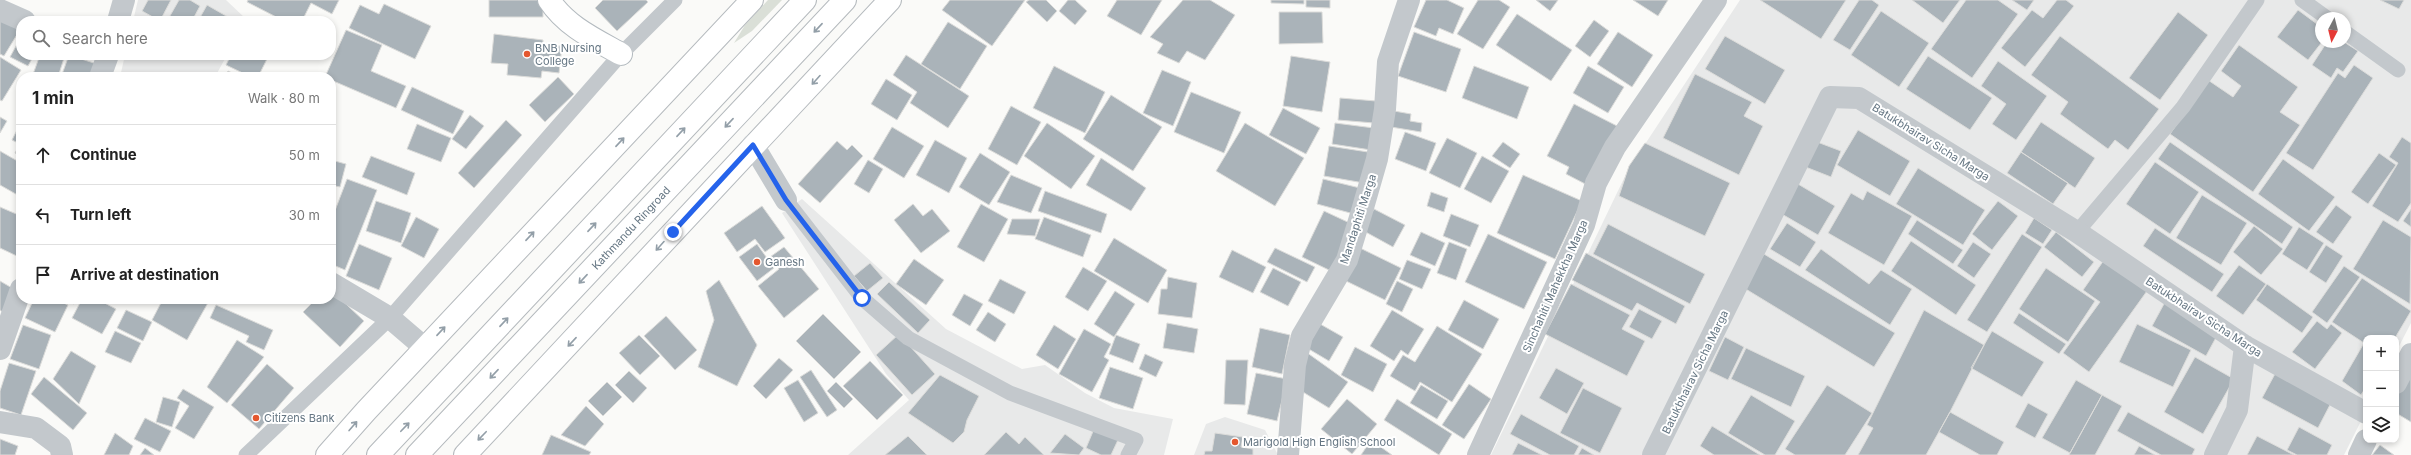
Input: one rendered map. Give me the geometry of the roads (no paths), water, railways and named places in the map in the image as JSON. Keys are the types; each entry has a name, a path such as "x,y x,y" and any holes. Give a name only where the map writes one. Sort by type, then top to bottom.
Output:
{"main road":[{"path":"549,0 557,12 580,31 621,54"},
{"path":"327,455 425,348 752,0"},
{"path":"378,455 805,0"},
{"name":"Kathmandu Ringroad","path":"417,455 845,0"},
{"path":"465,455 890,0"}],"street":[{"path":"119,16 124,0"},
{"name":"Mandaphiti Marga","path":"1288,455 1295,366 1302,336 1347,260 1377,159 1385,109 1388,62 1409,0"},
{"name":"Sinchahiti Mahekkha Marga","path":"1478,455 1584,225 1596,183 1615,148 1716,0"},
{"path":"0,10 16,17"},
{"name":"Batukbhairav Sicha Marga","path":"1653,455 1830,97 1859,98 2078,232 2245,346 2363,412"},
{"path":"753,145 786,200"},
{"path":"336,286 390,318 425,348"},
{"path":"0,349 16,303"},
{"path":"2215,455 2237,410 2245,346"},
{"path":"2399,377 2411,354"},
{"path":"0,422 36,428 60,446 62,455"},
{"path":"2359,455 2365,443"}],"lane":[{"path":"246,455 390,318 621,54 675,0"},
{"path":"2078,232 2183,107 2257,0"},
{"path":"2302,0 2319,12"},
{"path":"2351,36 2398,70"},
{"path":"786,200 862,298 908,338 1010,393 1136,440 1128,455"}],"place":[{"name":"BNB Nursing College","path":"527,54"},
{"name":"Ganesh","path":"757,262"},
{"name":"Citizens Bank","path":"256,418"},
{"name":"Marigold High English School","path":"1235,442"}]}
